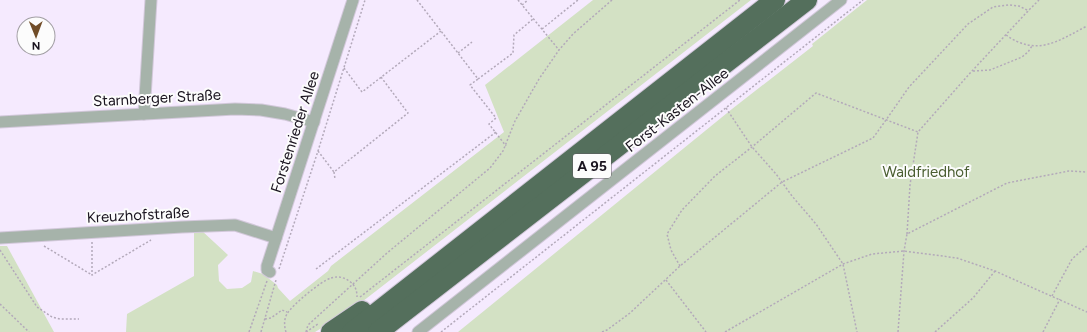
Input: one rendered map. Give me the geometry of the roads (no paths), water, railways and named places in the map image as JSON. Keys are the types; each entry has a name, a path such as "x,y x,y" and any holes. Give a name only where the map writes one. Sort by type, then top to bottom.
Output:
{"highway":[{"name":"A 95","path":"352,332 775,0"},
{"name":"A 95","path":"378,332 806,0"},
{"path":"331,332 404,281 432,269"}],"street":[{"path":"144,114 151,0"},
{"name":"Forstenrieder Allee","path":"275,273 268,270 267,266 353,0"},
{"name":"Forst-Kasten-Allee","path":"418,332 841,0"},
{"name":"Starnberger Straße","path":"0,122 186,111 235,110 261,110 285,114 314,122"},
{"name":"Kreuzhofstraße","path":"0,238 165,228 235,226 276,238"}],"park label":[{"name":"Waldfriedhof","path":"926,172"}]}
